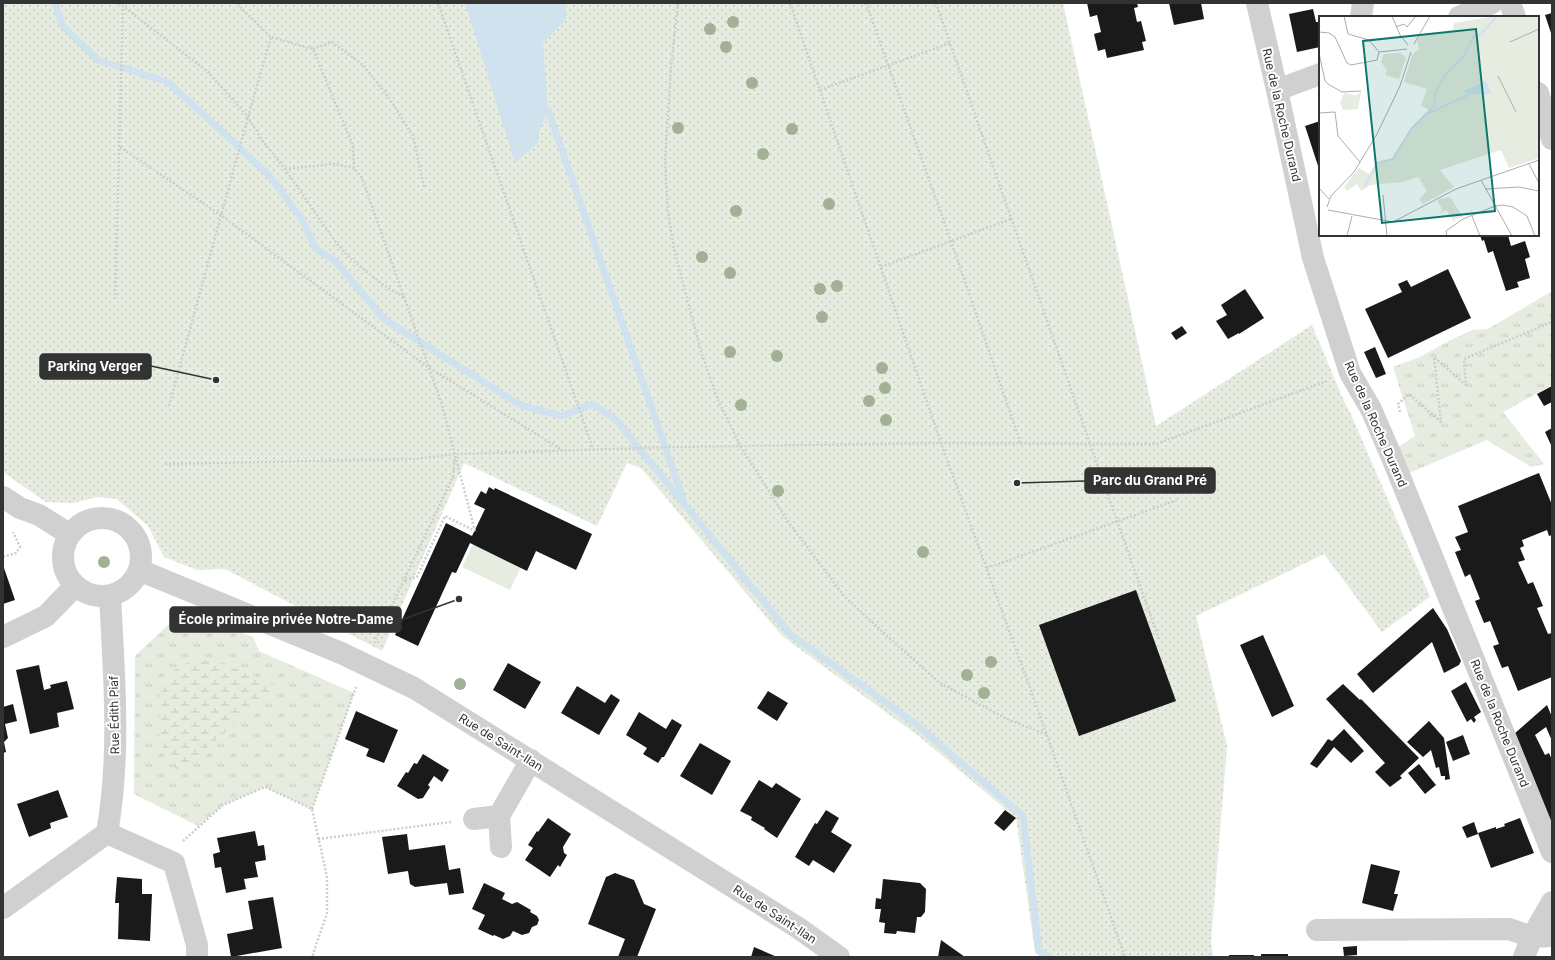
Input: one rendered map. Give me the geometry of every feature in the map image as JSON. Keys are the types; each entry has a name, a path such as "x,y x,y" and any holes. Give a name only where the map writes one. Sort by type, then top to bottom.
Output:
{"street":[{"name":"Rue de la Roche Durand","path":"1257,3 1313,258 1350,373 1372,409 1552,852"},
{"path":"1361,16 1363,3"},
{"path":"1461,16 1492,3"},
{"path":"1510,3 1515,16"},
{"path":"1277,90 1319,74"},
{"path":"1539,96 1552,139"},
{"path":"12,502 69,534"},
{"path":"103,517 116,520 126,526 135,535 140,546 141,558 139,570 132,582 123,590 110,596 98,596 86,593 75,586 68,578 63,567 62,556 64,544 69,534 78,525 90,519 103,517"},
{"name":"Rue de Saint-Ilan","path":"139,570 334,650 414,688 797,927 839,957"},
{"path":"3,637 46,616 75,586"},
{"name":"Rue Édith Piaf","path":"107,833 112,807 116,744 110,596"},
{"path":"501,847 499,816 531,760"},
{"path":"474,819 499,816"},
{"path":"3,908 107,833 166,858 174,863 197,944 197,957"},
{"path":"1524,957 1542,936 1552,902"},
{"path":"1317,930 1509,929 1542,936"}],"path":[{"path":"120,3 123,7 208,72 248,117 262,140 332,237 350,258 378,281 405,297"},
{"path":"239,3 241,8 271,37 313,49 332,42 364,65 390,99 413,136 424,187"},
{"path":"438,3 593,449"},
{"path":"678,3 671,67 665,155 668,212 674,248 702,355 718,400 741,447 789,523 845,597 940,683 1005,718 1047,734"},
{"path":"790,3 941,443 1047,734 1125,957"},
{"path":"866,3 951,241 1021,444"},
{"path":"936,3 1159,639"},
{"path":"114,299 120,147 123,7"},
{"path":"169,406 271,37"},
{"path":"820,90 950,43"},
{"path":"313,49 353,146 354,168 362,178 442,405 475,531 445,516 417,577 404,580"},
{"path":"120,147 222,216 428,367 562,450"},
{"path":"284,169 334,164 354,168"},
{"path":"881,267 1011,218"},
{"path":"1401,417 1398,404 1409,394 1441,422 1434,357 1466,385 1464,359 1552,322"},
{"path":"165,464 415,459 455,454 675,447 941,443 1156,444 1350,373"},
{"path":"312,957 327,913 327,877 312,809 364,664 453,477 455,454"},
{"path":"987,568 1177,500"},
{"path":"3,557 16,553 20,547 10,526 12,502"},
{"path":"166,858 198,826 223,804 266,787 312,809"},
{"path":"318,839 474,819"}],"green space":[{"path":"3,3 1063,3 1156,426 1312,325 1430,597 1382,632 1324,554 1196,616 1227,746 1211,941 1213,957 1041,957 1035,952 1016,818 921,738 782,636 641,468 627,463 597,526 464,463 382,651 225,569 197,570 164,557 148,526 117,499 97,497 73,503 46,502 3,472"},
{"path":"1552,291 1552,385 1503,412 1544,464 1531,467 1487,440 1407,474 1397,448 1415,436 1393,367 1420,357 1472,330 1488,329"},
{"path":"475,540 523,563 510,590 462,567"},
{"path":"184,610 253,637 259,651 354,693 312,809 265,787 223,805 198,826 134,794 135,656"},
{"path":"194,659 221,662 278,686 178,773 159,740 160,695 171,672"}],"water":[{"path":"465,3 566,3 566,19 543,43 548,110 539,132 538,143 515,163"}],"building":[{"path":"1087,3 1137,3 1138,7 1134,8 1137,22 1141,21 1146,41 1142,42 1144,50 1107,58 1105,49 1098,51 1094,34 1101,32 1097,15 1090,17"},
{"path":"1169,3 1201,3 1204,19 1174,25"},
{"path":"1313,9 1316,22 1319,22 1319,47 1297,52 1289,14"},
{"path":"1552,13 1552,36 1545,15"},
{"path":"1319,121 1319,169 1305,126"},
{"path":"1480,236 1508,236 1511,246 1525,241 1530,257 1525,259 1530,278 1517,282 1519,287 1506,291 1493,251 1488,253 1484,240 1482,241"},
{"path":"1448,269 1471,318 1388,358 1365,309 1402,292 1398,284 1407,280 1411,287"},
{"path":"1245,289 1264,318 1239,334 1228,339 1216,321 1227,315 1221,305"},
{"path":"1182,326 1187,333 1176,340 1171,333"},
{"path":"1375,347 1386,374 1376,378 1364,352"},
{"path":"1552,386 1552,402 1544,406 1537,394"},
{"path":"1552,428 1552,447 1545,432"},
{"path":"1539,473 1552,505 1552,535 1549,536 1547,530 1522,540 1524,546 1520,548 1525,560 1518,562 1528,584 1533,582 1543,606 1537,608 1548,634 1552,633 1552,677 1518,691 1508,666 1502,668 1493,646 1499,644 1490,621 1484,623 1475,601 1480,599 1470,574 1465,577 1455,552 1461,550 1455,537 1468,532 1458,506"},
{"path":"489,487 494,490 495,488 592,534 576,570 536,551 527,571 470,543 456,573 452,572 418,646 395,635 446,523 472,536 485,509 474,504 481,491 486,494"},
{"path":"3,565 15,600 3,604"},
{"path":"1136,590 1176,701 1079,736 1039,625"},
{"path":"1433,608 1447,629 1461,661 1459,665 1444,673 1432,642 1373,693 1357,674"},
{"path":"1263,635 1294,706 1272,717 1240,645"},
{"path":"508,663 541,682 525,709 493,690"},
{"path":"39,665 44,690 51,688 50,685 67,681 74,709 57,713 59,727 30,734 16,670"},
{"path":"1466,682 1481,712 1474,717 1476,720 1474,723 1471,719 1467,722 1451,691"},
{"path":"1343,684 1360,700 1361,699 1419,758 1400,776 1402,778 1390,787 1375,772 1385,763 1326,699"},
{"path":"577,686 605,703 611,694 620,700 599,735 561,713"},
{"path":"768,691 788,703 777,721 757,708"},
{"path":"13,704 17,721 5,724 8,738 4,742 6,752 3,753 3,707"},
{"path":"1547,705 1552,717 1552,741 1546,727 1535,735 1545,755 1549,753 1552,760 1552,824 1514,734"},
{"path":"356,711 398,730 384,763 366,756 369,749 345,739"},
{"path":"639,712 666,729 672,719 682,725 664,757 662,757 658,763 643,754 647,748 626,735"},
{"path":"1429,721 1444,738 1450,779 1445,780 1445,776 1441,776 1439,767 1436,768 1431,750 1423,757 1407,742"},
{"path":"1344,729 1364,751 1351,763 1334,747 1317,768 1310,764 1328,739 1332,741"},
{"path":"1463,735 1470,754 1453,761 1446,742"},
{"path":"700,743 731,761 712,795 680,776"},
{"path":"423,754 449,770 442,782 434,776 428,785 430,787 423,798 418,799 397,786 406,772 408,773 414,763 417,764"},
{"path":"1419,764 1436,785 1425,794 1408,773"},
{"path":"759,780 772,788 776,783 801,799 777,838 764,829 765,828 751,820 752,817 740,811"},
{"path":"58,790 68,817 50,823 51,828 29,837 17,804"},
{"path":"826,810 839,818 831,832 852,845 834,873 813,860 809,866 795,857 815,823 817,824"},
{"path":"1005,810 1016,818 1004,831 994,823"},
{"path":"548,818 571,834 563,847 564,853 567,855 560,867 558,865 550,877 525,860 533,848 528,845"},
{"path":"1520,818 1534,853 1491,868 1478,833 1496,827 1496,829 1505,826 1504,824"},
{"path":"1474,822 1478,834 1467,838 1462,827"},
{"path":"255,831 258,846 264,845 266,860 255,862 258,877 244,879 246,889 226,893 221,867 215,868 213,854 220,852 217,838"},
{"path":"407,834 409,850 445,845 449,870 460,868 464,893 449,895 447,883 415,887 410,884 408,871 388,874 382,837"},
{"path":"1371,864 1400,871 1394,894 1398,894 1393,911 1362,903"},
{"path":"615,873 634,880 644,904 656,909 637,957 618,957 625,939 588,924 606,877"},
{"path":"117,877 142,879 142,894 152,894 150,941 118,939 119,903 115,903"},
{"path":"883,879 920,883 926,889 925,912 921,917 917,917 915,933 897,931 896,934 884,933 885,923 879,922 881,909 875,909 876,898 881,899"},
{"path":"484,883 505,893 502,899 512,904 517,902 531,910 530,912 537,916 539,920 537,925 532,927 529,933 522,935 513,931 510,936 503,939 478,929 485,915 472,909"},
{"path":"273,897 282,948 231,957 227,934 253,929 248,901"},
{"path":"941,940 965,957 938,957"},
{"path":"1357,946 1357,955 1344,956 1343,947"},
{"path":"754,947 777,957 751,957"},
{"path":"1261,954 1288,954 1288,957 1261,957"},
{"path":"1229,955 1254,955 1254,957 1229,957"}],"waterway":[{"path":"55,3 62,25 98,60 168,82 269,175 303,221 315,248 336,262 384,319 520,405 562,416 593,404 616,420 790,634 912,721 1023,816 1039,951 1048,957"},
{"path":"548,110 683,498"}],"place":[{"name":"Parking Verger","path":"216,380"},
{"name":"Parc du Grand Pré","path":"1017,483"},
{"name":"École primaire privée Notre-Dame","path":"459,599"}]}
